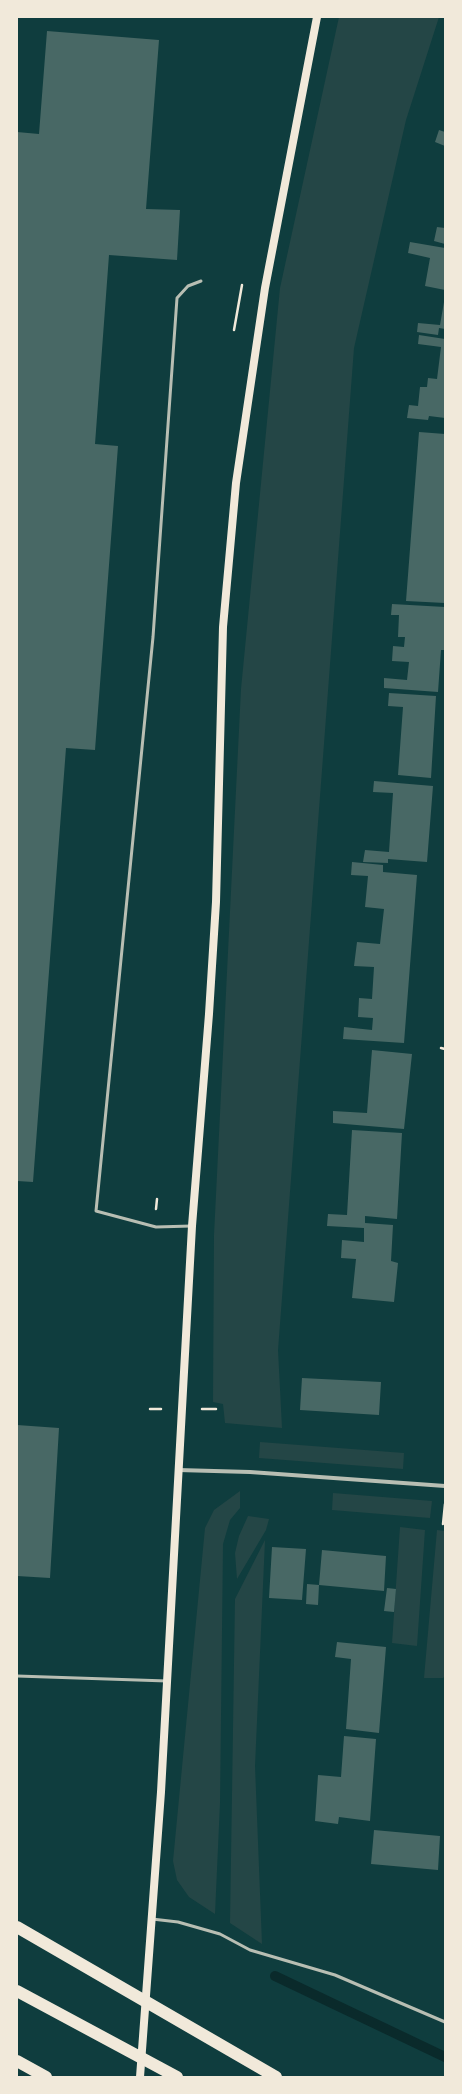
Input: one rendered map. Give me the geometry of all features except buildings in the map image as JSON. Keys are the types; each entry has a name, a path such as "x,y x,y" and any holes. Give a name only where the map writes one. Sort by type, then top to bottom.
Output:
{"highway":[{"path":"17,1927 276,2077"},
{"path":"17,1991 177,2077"},
{"path":"17,2061 46,2077"}],"main road":[{"path":"140,2077 150,1919 161,1792 192,1226 209,1014 215,910 223,627 236,484 265,288 318,17"}],"street":[{"path":"178,1470 250,1472 445,1486"}],"lane":[{"path":"192,1226 156,1227 96,1211 153,637 177,298 188,286 201,281"},
{"path":"17,1676 167,1681"},
{"path":"150,1919 178,1922 220,1934 250,1950 335,1974 445,2022"}],"path":[{"path":"441,1048 445,1049"},
{"path":"443,1524 445,1504"}],"shaded area":[{"path":"339,17 439,17 406,120 354,348 278,1350 282,1428 225,1423 223,1404 213,1402 214,1235 241,689 280,288"},
{"path":"260,1442 404,1453 403,1469 259,1458"},
{"path":"240,1491 240,1508 230,1520 223,1544 220,1803 215,1914 189,1897 177,1880 173,1861 205,1528 214,1510"},
{"path":"333,1493 432,1501 430,1518 332,1510"},
{"path":"248,1516 269,1519 266,1530 237,1579 235,1553 239,1536"},
{"path":"400,1527 425,1530 417,1646 392,1643"},
{"path":"437,1530 445,1531 445,1676 443,1678 424,1678"},
{"path":"265,1540 255,1766 262,1944 230,1923 235,1599"}],"waterway":[{"path":"275,1976 445,2057"}]}
